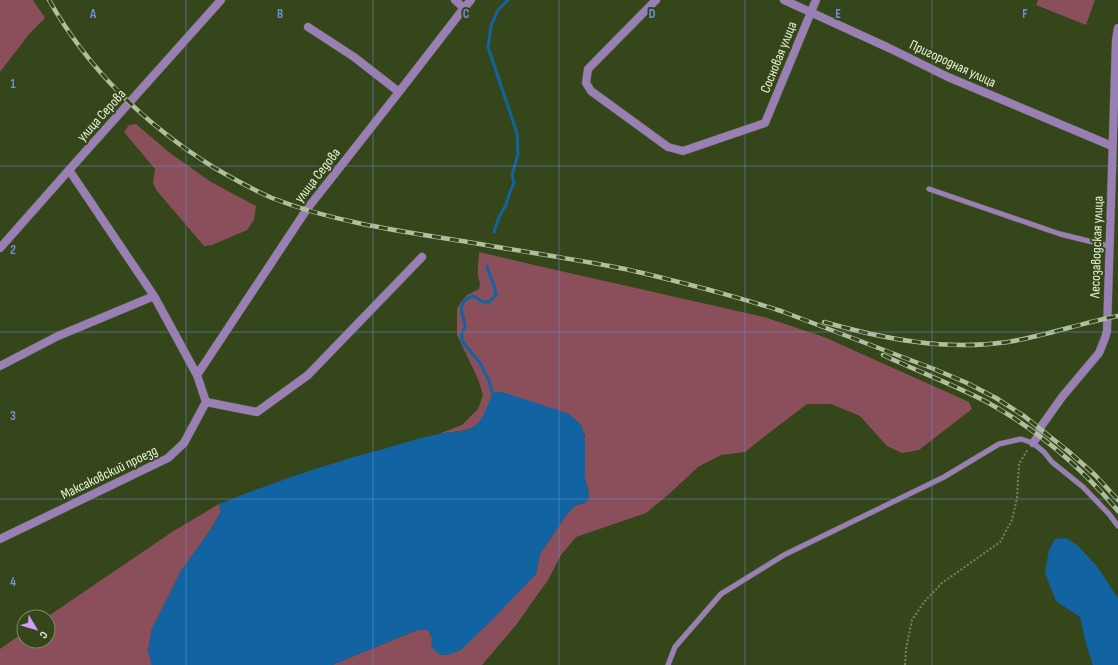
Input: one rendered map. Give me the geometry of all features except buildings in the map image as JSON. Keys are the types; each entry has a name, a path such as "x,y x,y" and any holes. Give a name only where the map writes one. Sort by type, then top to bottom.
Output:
{"street":[{"path":"455,0 464,8"},
{"name":"улица Седова","path":"196,375 307,209 471,0"},
{"name":"Сосновая улица","path":"656,0 588,69 586,83 591,92 668,147 683,151 765,123 816,0"},
{"name":"Пригородная улица","path":"784,0 948,77 1112,146"},
{"name":"улица Серова","path":"0,248 219,1"},
{"path":"308,27 354,57 399,92"},
{"name":"Лесозаводская улица","path":"1033,443 1038,436 1040,428 1062,397 1099,353 1107,331 1112,146 1117,53 1116,40 1118,28"},
{"path":"69,170 154,296 196,375 206,402 257,412 308,375 422,257"},
{"path":"0,366 58,336 154,296"},
{"name":"Максаковский проезд","path":"0,539 168,458 184,443 206,402"}],"lane":[{"path":"929,189 1060,234 1109,246"},
{"path":"668,665 676,647 721,594 784,555 944,477 999,444 1021,439 1033,443 1044,452 1052,462 1083,487 1109,514 1118,526"}],"path":[{"path":"905,665 906,648 912,620 924,602 942,583 1000,542 1012,520 1017,498 1019,464 1033,443"}],"shaded area":[{"path":"0,0 33,0 45,18 30,33 0,72"},
{"path":"1038,0 1095,0 1086,25 1036,5"},
{"path":"136,124 170,153 211,182 256,206 254,220 247,230 212,245 204,246 157,191 153,183 155,169 124,132 129,125"},
{"path":"479,252 764,317 824,337 969,402 972,409 919,450 902,453 887,446 860,416 831,404 807,404 745,452 721,455 698,467 646,513 576,537 561,555 548,580 516,625 482,665 332,665 417,630 428,630 432,638 536,574 540,554 567,514 576,505 585,503 589,494 585,478 585,436 581,425 492,396 484,415 474,427 462,431 438,434 462,425 478,409 483,395 478,379 457,335 457,309 467,295 480,287 478,276"},
{"path":"219,504 221,512 211,529 181,571 152,629 148,651 152,665 0,665 0,649 16,638 16,649 56,649 56,611 172,532"}],"water":[{"path":"495,392 502,392 567,413 581,425 585,437 585,478 589,498 585,503 576,505 567,514 540,554 536,574 461,650 448,655 440,655 431,647 432,638 428,630 417,630 332,665 152,665 148,651 152,629 181,571 211,529 221,512 219,504 260,488 344,460 443,433 470,429 476,426 483,417"},
{"path":"1066,538 1077,545 1096,565 1118,598 1118,665 1093,665 1086,644 1080,617 1056,601 1045,573 1049,550 1055,539"}],"waterway":[{"path":"494,232 514,183 512,175 518,154 517,133 488,47 491,26 498,10 508,0"},
{"path":"487,266 496,295 489,302 483,302 473,296 464,302 462,309 465,327 462,333 462,341 480,363 489,381 494,398"}],"railway":[{"path":"49,0 64,25 100,72 120,94 142,114 188,151 213,167 264,195 296,207 372,226 625,269 706,289 781,311 934,369 967,383 996,398 1024,416 1068,451 1095,475 1118,500"},
{"path":"824,322 869,334 915,342 961,345 1008,342 1118,316"},
{"path":"883,355 973,395 1022,423 1073,464 1118,511"}]}
